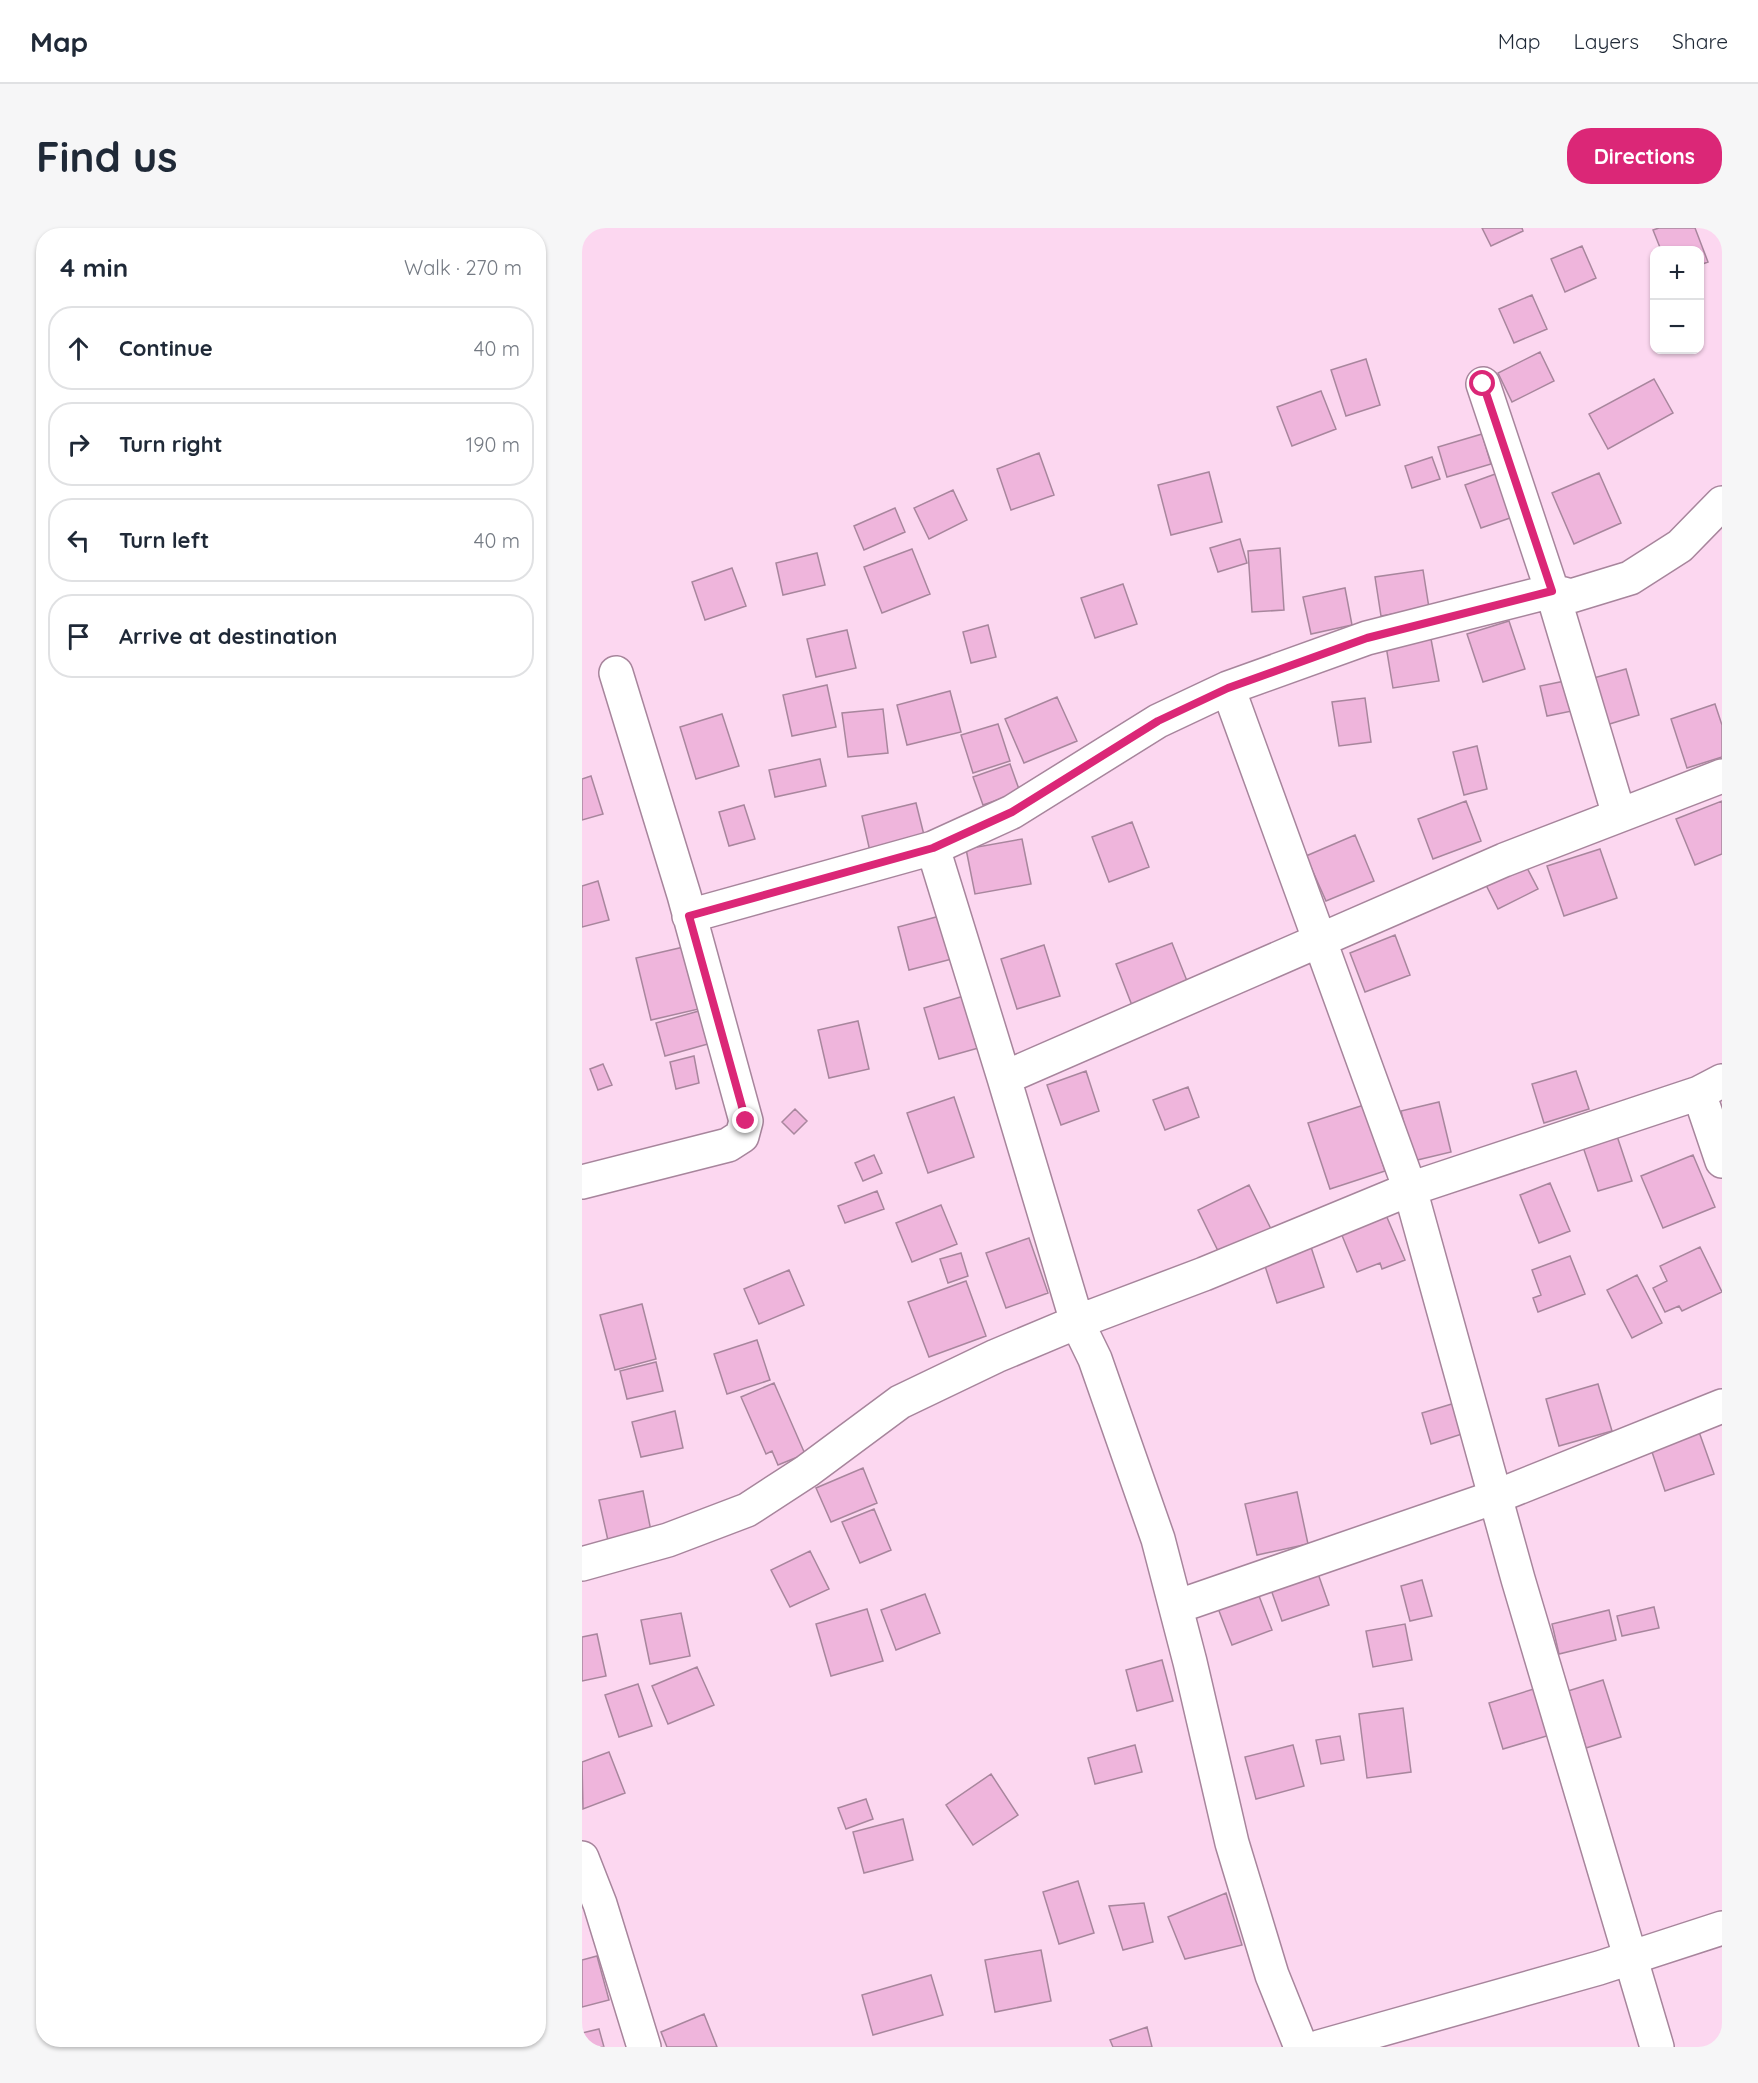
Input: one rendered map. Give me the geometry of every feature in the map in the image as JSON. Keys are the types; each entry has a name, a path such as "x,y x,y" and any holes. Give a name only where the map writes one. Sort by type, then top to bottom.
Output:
{"street":[{"path":"1483,384 1552,591 1619,815"},
{"path":"689,916 933,848 1012,812 1158,721 1228,688 1367,638 1552,591 1571,596 1630,578 1680,546 1722,503"},
{"path":"582,1182 728,1145 742,1136 746,1121 689,916 616,673"},
{"path":"1228,688 1410,1189 1495,1497 1656,2047"},
{"path":"1005,1078 1504,860 1722,776"},
{"path":"933,848 1005,1078 1077,1322 1095,1359 1158,1539 1232,1843 1272,1975 1301,2047"},
{"path":"582,1564 668,1540 747,1510 807,1471 900,1402 996,1356 1077,1322 1204,1274 1410,1189 1710,1087 1722,1161"},
{"path":"1176,1607 1495,1497 1722,1406"},
{"path":"582,1858 600,1904 644,2047"},
{"path":"1319,2047 1629,1958 1722,1928"}],"building":[{"path":"1482,228 1522,228 1523,231 1491,246"},
{"path":"1695,228 1702,246 1659,246 1653,230"},
{"path":"1582,246 1596,278 1565,292 1551,259"},
{"path":"1704,252 1708,262 1704,264"},
{"path":"1532,295 1547,329 1514,343 1499,309"},
{"path":"1540,352 1554,381 1512,402 1498,373"},
{"path":"1366,359 1380,405 1346,416 1331,370"},
{"path":"1654,379 1673,413 1608,449 1589,414"},
{"path":"1321,391 1336,429 1292,446 1277,407"},
{"path":"1482,434 1491,464 1447,477 1438,447"},
{"path":"1039,453 1054,495 1011,510 997,469"},
{"path":"1432,457 1440,479 1412,488 1405,466"},
{"path":"1209,472 1222,522 1171,535 1158,485"},
{"path":"1498,473 1513,517 1481,528 1465,485"},
{"path":"1599,473 1621,523 1574,544 1552,493"},
{"path":"953,490 967,520 929,539 914,508"},
{"path":"895,508 905,532 864,550 854,526"},
{"path":"1240,539 1247,563 1218,572 1210,548"},
{"path":"1280,548 1284,610 1252,612 1248,551"},
{"path":"912,549 930,594 882,613 864,567"},
{"path":"817,553 825,585 783,595 776,563"},
{"path":"732,568 746,606 705,620 692,582"},
{"path":"1423,570 1429,608 1381,616 1375,577"},
{"path":"1123,584 1137,624 1095,638 1081,598"},
{"path":"1345,588 1352,625 1311,634 1303,597"},
{"path":"1509,621 1525,669 1483,682 1467,634"},
{"path":"988,625 996,657 971,663 963,632"},
{"path":"847,630 856,668 816,677 807,639"},
{"path":"1431,639 1439,681 1393,688 1386,646"},
{"path":"1626,669 1639,715 1603,726 1590,679"},
{"path":"1565,681 1572,711 1547,716 1540,686"},
{"path":"827,685 836,727 792,736 783,695"},
{"path":"950,691 961,732 907,745 897,705"},
{"path":"1057,697 1077,741 1024,763 1005,719"},
{"path":"1365,698 1371,742 1339,746 1332,702"},
{"path":"1715,704 1722,725 1722,757 1687,768 1671,719"},
{"path":"883,709 888,753 848,757 842,713"},
{"path":"722,714 739,766 696,779 680,727"},
{"path":"998,724 1010,761 973,773 961,735"},
{"path":"1477,746 1487,789 1464,795 1453,752"},
{"path":"820,759 826,786 775,797 769,770"},
{"path":"1010,764 1020,792 983,805 973,777"},
{"path":"591,776 603,814 582,820 582,779"},
{"path":"1466,801 1481,841 1433,859 1418,819"},
{"path":"1722,801 1722,854 1695,865 1676,819"},
{"path":"916,803 926,843 871,856 862,816"},
{"path":"744,805 755,839 729,846 719,812"},
{"path":"1132,822 1149,867 1109,882 1092,837"},
{"path":"1355,835 1374,881 1326,901 1306,856"},
{"path":"1022,839 1031,884 975,894 966,849"},
{"path":"1600,849 1617,898 1564,916 1547,866"},
{"path":"1524,862 1538,889 1498,909 1484,881"},
{"path":"598,881 609,920 582,927 582,886"},
{"path":"940,916 952,959 909,970 898,927"},
{"path":"1395,935 1410,975 1365,992 1350,953"},
{"path":"1172,943 1189,986 1133,1008 1116,964"},
{"path":"1044,945 1060,996 1017,1009 1001,959"},
{"path":"688,946 703,1008 651,1020 636,958"},
{"path":"967,995 982,1047 939,1059 924,1008"},
{"path":"706,1009 715,1042 665,1056 656,1023"},
{"path":"858,1021 869,1069 829,1078 818,1030"},
{"path":"694,1056 699,1083 676,1089 670,1062"},
{"path":"603,1064 612,1085 598,1090 590,1069"},
{"path":"1086,1071 1099,1111 1061,1125 1047,1085"},
{"path":"1576,1071 1589,1109 1544,1123 1532,1084"},
{"path":"1188,1087 1199,1117 1165,1130 1153,1100"},
{"path":"954,1097 974,1157 928,1173 907,1113"},
{"path":"1439,1102 1451,1152 1413,1161 1401,1111"},
{"path":"1364,1105 1385,1171 1330,1189 1308,1123"},
{"path":"795,1109 807,1121 794,1134 782,1122"},
{"path":"1616,1133 1632,1181 1598,1191 1582,1144"},
{"path":"874,1155 882,1173 863,1181 855,1163"},
{"path":"1693,1155 1715,1207 1663,1228 1641,1176"},
{"path":"1550,1183 1570,1231 1539,1243 1520,1195"},
{"path":"1249,1185 1272,1231 1221,1257 1198,1210"},
{"path":"877,1191 884,1209 845,1223 838,1206"},
{"path":"941,1205 957,1244 912,1262 896,1223"},
{"path":"1386,1215 1405,1260 1382,1269 1380,1263 1357,1272 1341,1233"},
{"path":"1029,1238 1048,1293 1006,1308 986,1253"},
{"path":"1311,1247 1324,1287 1277,1303 1264,1263"},
{"path":"1700,1247 1722,1292 1682,1311 1679,1306 1665,1312 1653,1288 1667,1281 1660,1266"},
{"path":"961,1253 968,1276 948,1283 940,1259"},
{"path":"1570,1256 1585,1294 1538,1312 1533,1298 1541,1295 1532,1270"},
{"path":"789,1270 804,1305 759,1324 744,1289"},
{"path":"1637,1275 1662,1323 1632,1338 1607,1290"},
{"path":"966,1281 986,1336 929,1357 908,1302"},
{"path":"642,1304 656,1359 615,1370 600,1315"},
{"path":"757,1340 770,1380 727,1394 714,1354"},
{"path":"656,1362 663,1391 627,1399 620,1371"},
{"path":"774,1383 805,1454 778,1465 772,1451 766,1454 741,1397"},
{"path":"1598,1384 1612,1431 1559,1446 1546,1399"},
{"path":"1455,1403 1465,1433 1431,1444 1422,1413"},
{"path":"675,1411 683,1448 641,1457 632,1422"},
{"path":"1698,1429 1714,1474 1665,1491 1650,1446"},
{"path":"863,1468 877,1503 831,1522 816,1488"},
{"path":"643,1491 652,1536 609,1545 599,1500"},
{"path":"1297,1492 1308,1544 1257,1555 1245,1504"},
{"path":"874,1509 891,1550 860,1563 842,1522"},
{"path":"810,1551 829,1589 790,1607 771,1570"},
{"path":"1316,1568 1329,1605 1282,1621 1269,1584"},
{"path":"1422,1580 1432,1616 1410,1621 1401,1586"},
{"path":"1256,1588 1272,1630 1232,1645 1216,1603"},
{"path":"925,1594 940,1633 896,1650 881,1610"},
{"path":"1654,1607 1659,1628 1622,1636 1617,1616"},
{"path":"867,1609 883,1661 831,1676 816,1624"},
{"path":"1609,1610 1616,1640 1559,1654 1552,1624"},
{"path":"681,1613 690,1656 650,1664 641,1620"},
{"path":"1405,1624 1412,1660 1373,1667 1366,1631"},
{"path":"597,1634 606,1676 582,1681 582,1637"},
{"path":"1162,1660 1173,1701 1137,1711 1126,1670"},
{"path":"697,1667 714,1705 668,1724 652,1686"},
{"path":"1603,1680 1621,1737 1586,1748 1568,1691"},
{"path":"638,1684 652,1726 619,1737 605,1695"},
{"path":"1537,1688 1550,1735 1503,1749 1489,1703"},
{"path":"1403,1708 1411,1772 1367,1778 1359,1714"},
{"path":"1340,1736 1344,1760 1321,1764 1316,1740"},
{"path":"1135,1745 1142,1772 1095,1784 1088,1758"},
{"path":"1293,1745 1304,1786 1256,1799 1245,1757"},
{"path":"609,1752 625,1793 583,1809 582,1762"},
{"path":"991,1774 1018,1815 973,1845 946,1805"},
{"path":"866,1799 873,1819 846,1829 838,1808"},
{"path":"903,1819 913,1860 864,1873 853,1832"},
{"path":"1078,1881 1094,1933 1059,1944 1043,1892"},
{"path":"1226,1893 1242,1945 1185,1959 1168,1917"},
{"path":"1144,1903 1153,1942 1123,1950 1109,1906"},
{"path":"1041,1950 1051,2001 995,2012 985,1960"},
{"path":"597,1956 609,2000 582,2007 582,1960"},
{"path":"931,1975 943,2015 873,2035 862,1995"},
{"path":"704,2014 717,2047 667,2047 661,2032"},
{"path":"1147,2027 1152,2047 1113,2047 1110,2040"},
{"path":"599,2029 604,2047 582,2047 582,2033"}],"route":[{"path":"746,1121 689,916 933,848 1012,812 1158,721 1228,688 1367,638 1552,591 1483,384"}]}
